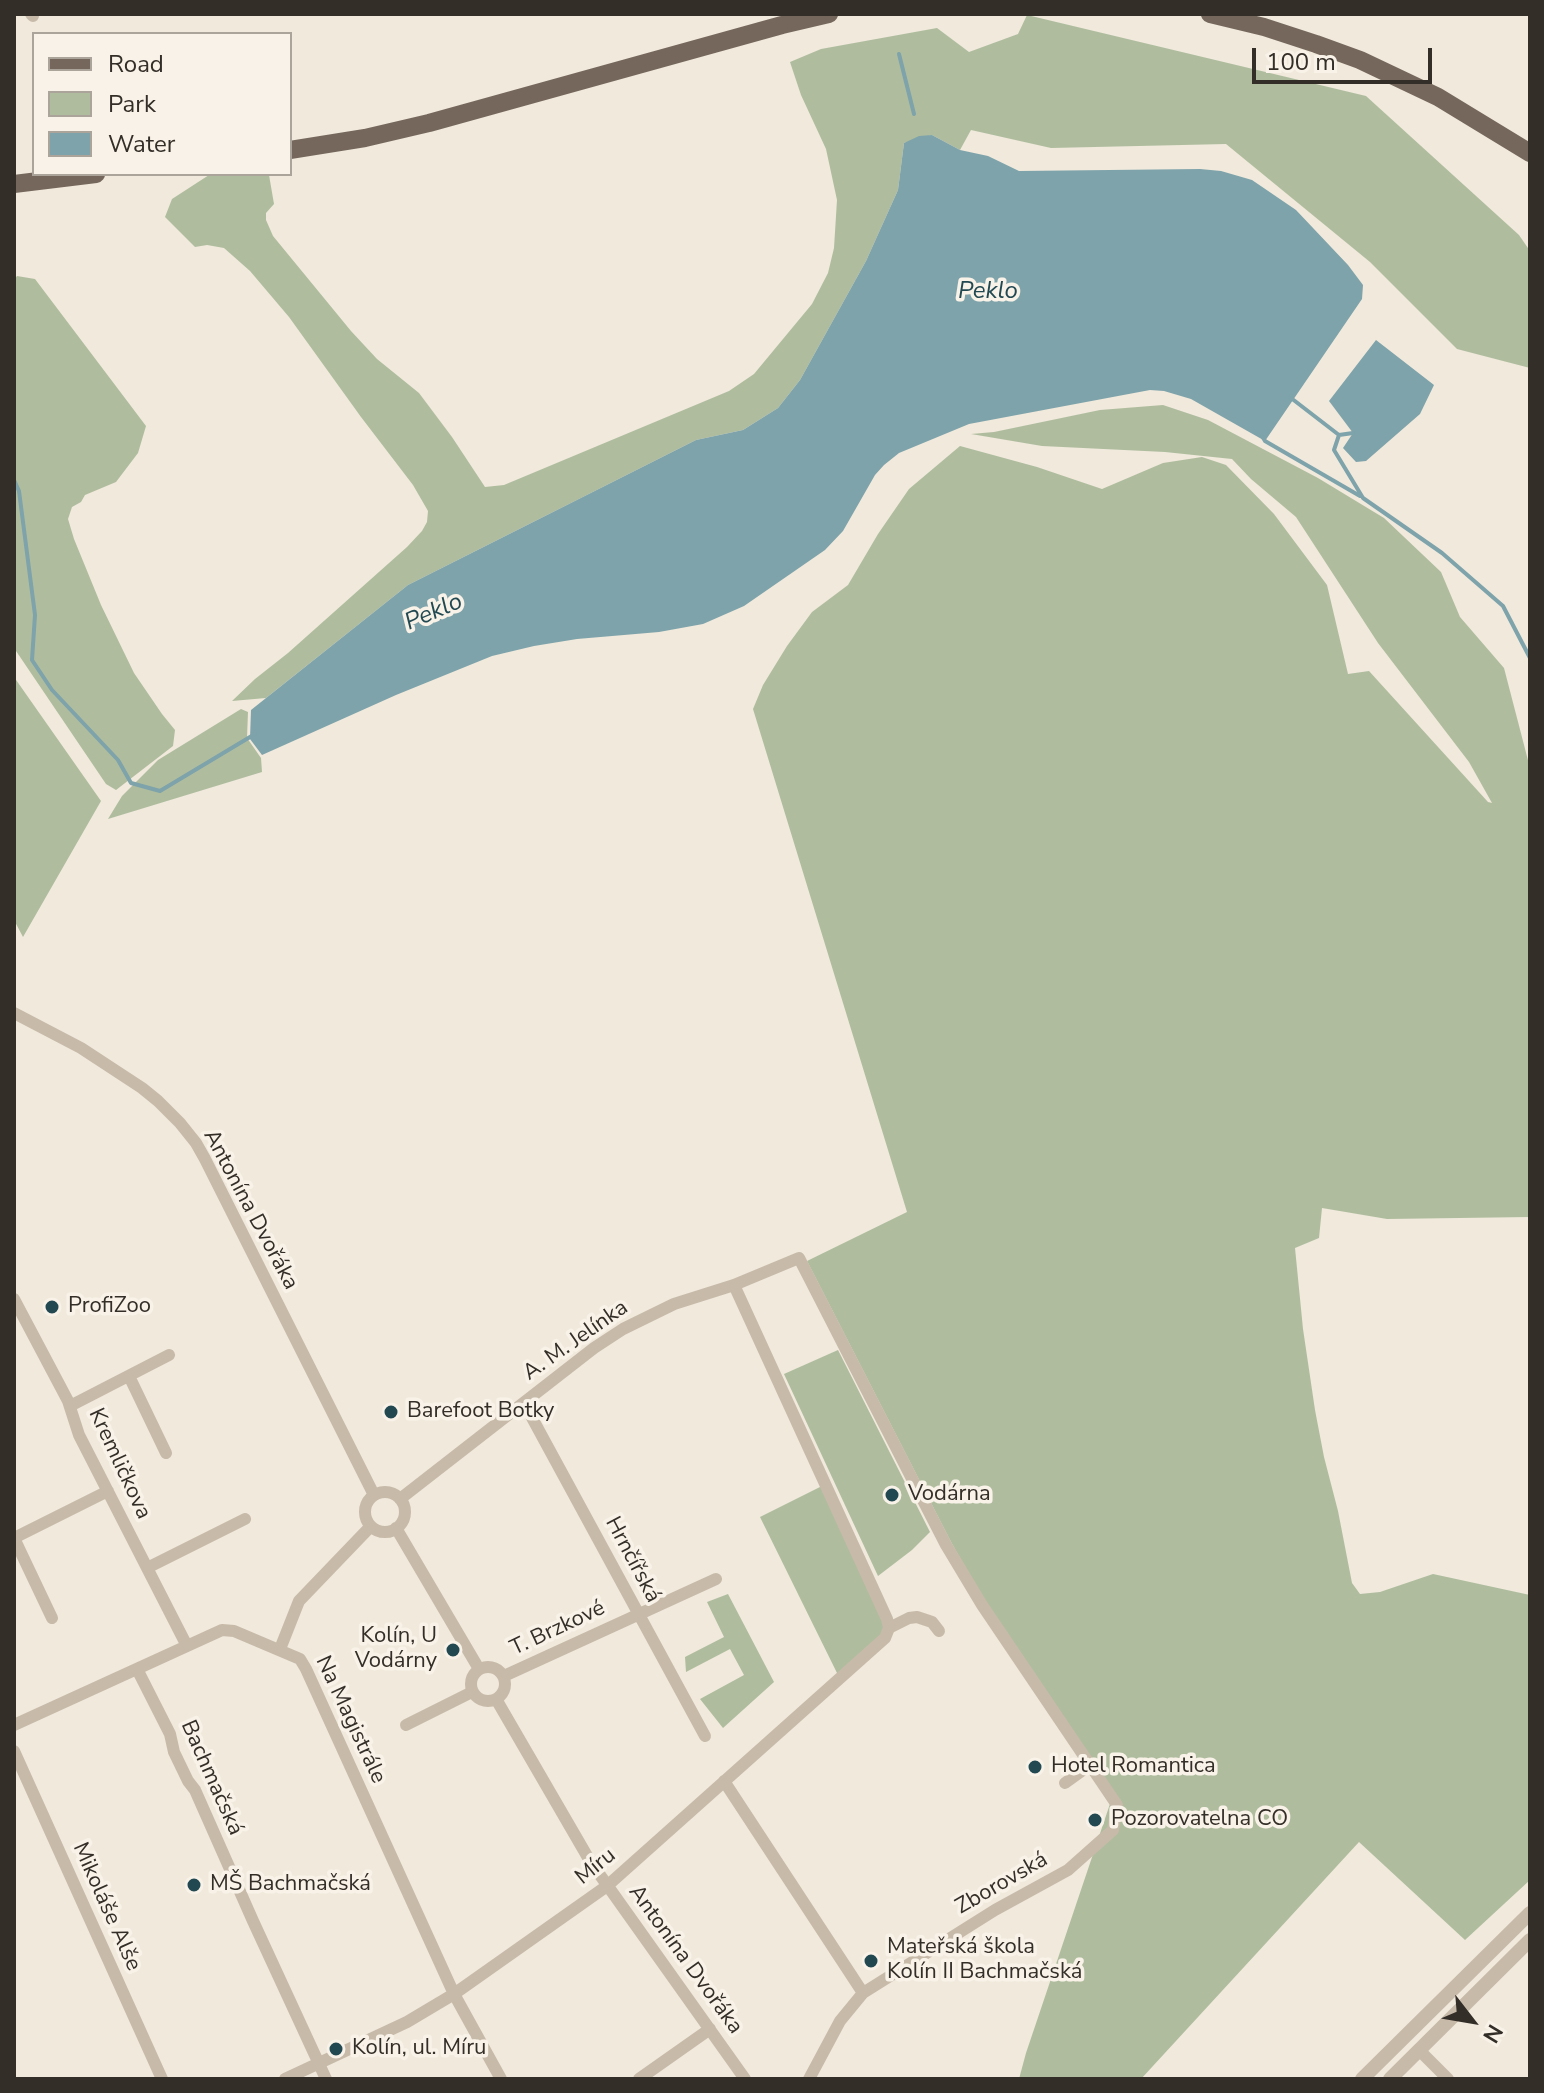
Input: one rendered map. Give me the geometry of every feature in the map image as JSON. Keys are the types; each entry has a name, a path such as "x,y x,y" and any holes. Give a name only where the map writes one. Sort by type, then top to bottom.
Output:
{"main road":[{"path":"292,150 365,138 429,123 829,14"},
{"path":"1210,14 1277,31 1360,60 1438,97 1530,153"},
{"path":"14,184 80,176"}],"street":[{"name":"Antonína Dvořáka","path":"18,1015 81,1048 142,1088 180,1123 196,1143 374,1495"},
{"name":"A. M. Jelínka","path":"400,1499 594,1348 623,1329 674,1304 734,1285 799,1258"},
{"name":"Zborovská","path":"799,1258 946,1545 982,1605 1117,1805 1113,1830 1068,1870 995,1910 863,1993 840,2021 809,2079"},
{"path":"734,1285 889,1628 917,1617 932,1622 939,1631"},
{"name":"Kremličkova","path":"14,1299 70,1406 79,1435 187,1646"},
{"path":"70,1406 169,1355"},
{"path":"129,1376 166,1453"},
{"name":"Hrnčířská","path":"524,1403 705,1736"},
{"path":"52,1618 14,1538 108,1491"},
{"path":"388,1492 400,1499 405,1513 403,1521 396,1528 383,1531 371,1526 365,1510 374,1495 388,1492"},
{"path":"147,1568 245,1519"},
{"path":"280,1649 299,1601 371,1526"},
{"path":"396,1528 479,1669"},
{"name":"T. Brzkové","path":"504,1676 716,1579"},
{"name":"Míru","path":"285,2079 407,2022 454,1994 607,1886 885,1638 889,1628"},
{"name":"Na Magistrále","path":"14,1725 216,1632 227,1630 295,1655 303,1662 454,1994 501,2079"},
{"path":"493,1667 504,1676 503,1691 496,1699 483,1700 472,1692 470,1681 479,1669 493,1667"},
{"name":"Bachmačská","path":"137,1669 170,1734 174,1752 195,1790 326,2079"},
{"path":"406,1725 472,1692"},
{"name":"Antonína Dvořáka","path":"496,1699 590,1861 745,2079"},
{"name":"Mikoláše Alše","path":"14,1751 162,2079"},
{"path":"1065,1783 1090,1765"},
{"path":"724,1781 863,1993"},
{"path":"1362,2079 1530,1913"},
{"path":"1390,2079 1530,1940"},
{"path":"639,2079 710,2029"},
{"path":"1419,2050 1448,2079"}],"green space":[{"path":"1027,15 1366,96 1519,235 1530,251 1530,368 1457,349 1370,262 1226,144 1051,148 971,130 960,150 932,135 904,143 898,190 866,261 800,380 778,408 743,430 696,440 408,585 266,698 232,701 407,547 422,531 428,511 413,485 289,317 250,271 224,248 207,245 195,247 165,217 172,199 207,176 269,176 274,204 266,213 266,220 273,236 377,359 419,393 485,487 504,485 729,391 754,374 812,304 828,273 834,248 837,200 826,149 801,95 790,62 821,49 937,28 969,52 1018,34"},
{"path":"17,276 35,279 146,426 138,453 116,482 85,495 81,502 72,507 68,519 101,605 134,673 175,730 173,746 116,790 106,784 14,648 14,280"},
{"path":"1163,405 1208,420 1318,478 1384,518 1441,572 1460,617 1504,668 1530,768 1530,1217 1387,1219 1322,1208 1319,1238 1295,1248 1315,1410 1352,1583 1360,1594 1380,1592 1433,1574 1530,1595 1530,1880 1465,1940 1359,1842 1141,2079 1019,2079 1114,1792 985,1603 807,1261 907,1212 753,709 763,685 812,612 848,585 909,489 960,446 1102,489 1163,463 1202,457 1226,465 1274,514 1327,585 1348,674 1369,671 1492,803 1469,762 1378,643 1296,517 1232,459 1165,452 1042,446 971,434 1100,410"},
{"path":"14,677 101,801 23,937 14,920"},
{"path":"241,709 248,712 247,738 261,758 262,772 108,819 122,796 158,760"},
{"path":"838,1350 930,1532 878,1576 784,1374"},
{"path":"822,1486 885,1627 881,1637 838,1675 760,1517"},
{"path":"728,1594 774,1682 723,1728 700,1699 744,1675 730,1649 686,1672 685,1657 724,1637 707,1602"}],"water":[{"name":"Peklo","path":"932,135 960,150 988,156 1019,171 1200,169 1252,180 1296,210 1348,265 1363,285 1362,299 1265,441 1191,399 1150,390 969,424 899,453 884,465 843,531 825,550 744,606 703,624 659,632 577,639 492,656 262,755 250,739 251,710 408,585 696,440 743,430 778,408 800,380 866,261 898,190 904,143 919,136"},
{"path":"1376,340 1434,385 1420,414 1366,461 1356,462 1343,448 1353,433 1329,401"}],"waterway":[{"path":"899,54 914,114"},
{"name":"Peklo","path":"1291,398 1339,435 1334,450 1363,498 1442,553 1503,606 1530,658"},
{"path":"1339,435 1353,433"},
{"path":"1262,436 1265,441 1360,496"},
{"name":"Peklo","path":"14,480 19,491 35,615 32,660 52,690 118,760 131,783 160,791 255,734"}],"place":[{"name":"ProfiZoo","path":"52,1307"},
{"name":"Barefoot Botky","path":"391,1412"},
{"name":"Vodárna","path":"892,1495"},
{"name":"Kolín, U Vodárny","path":"453,1650"},
{"name":"Hotel Romantica","path":"1035,1767"},
{"name":"Pozorovatelna CO","path":"1095,1820"},
{"name":"MŠ Bachmačská","path":"194,1885"},
{"name":"Mateřská škola Kolín II Bachmačská","path":"871,1961"},
{"name":"Kolín, ul. Míru","path":"336,2049"}]}
